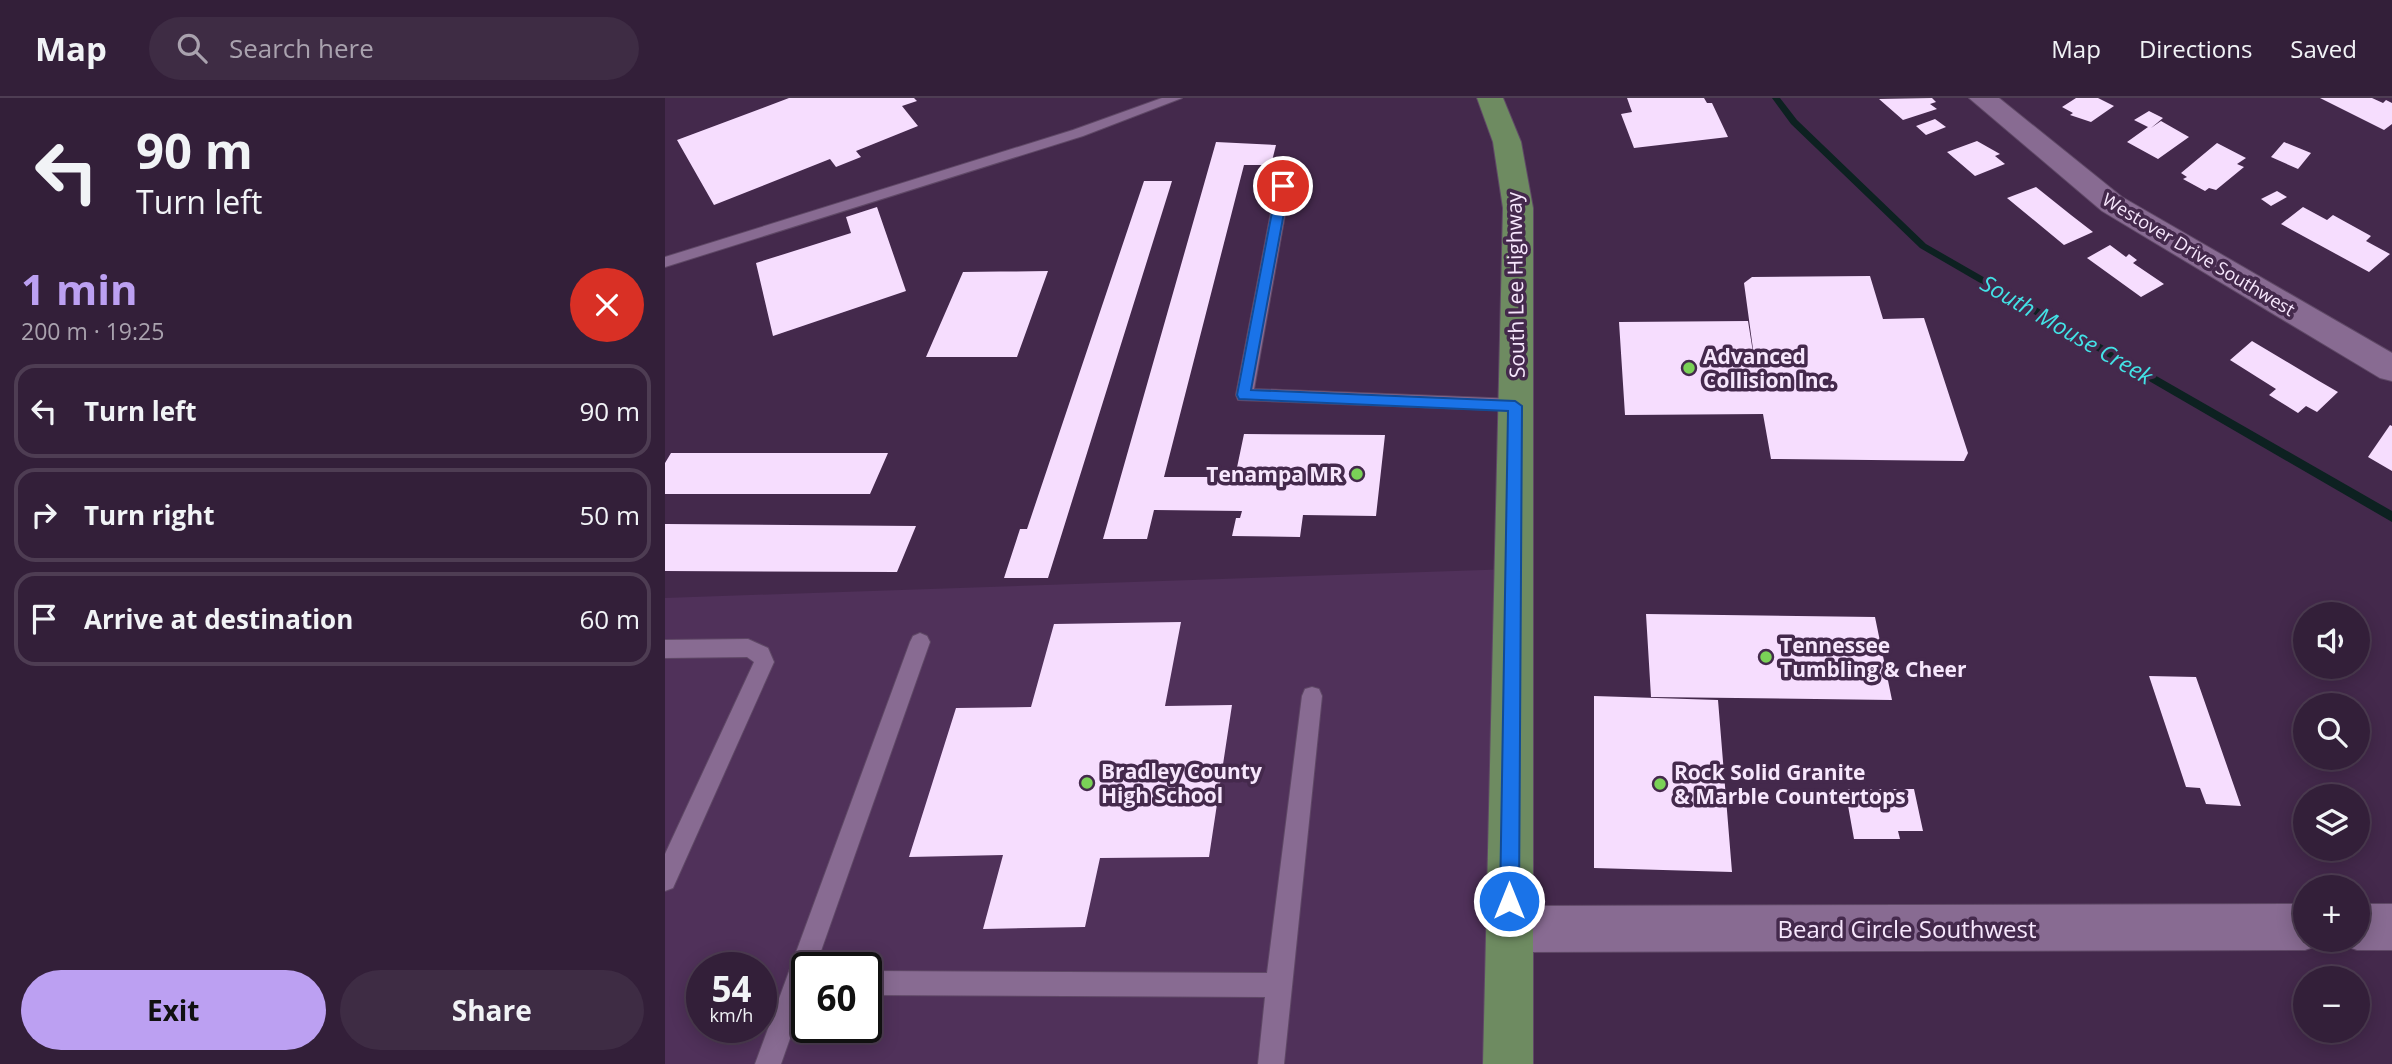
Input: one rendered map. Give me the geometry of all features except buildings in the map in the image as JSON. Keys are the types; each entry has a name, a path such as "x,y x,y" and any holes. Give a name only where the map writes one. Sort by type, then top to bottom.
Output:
{"main road":[{"name":"South Lee Highway","path":"1490,98 1507,142 1518,208 1508,1064"},
{"path":"1507,142 1520,98"}],"street":[{"name":"Westover Drive Southwest","path":"1982,98 2112,204 2392,369"},
{"name":"Beard Circle Southwest","path":"1509,929 2293,927"},
{"path":"2370,927 2392,927"}],"lane":[{"path":"665,262 1078,133 1175,98"},
{"path":"1283,186 1244,395 1515,406"},
{"path":"813,952 920,642"},
{"path":"665,649 748,648 761,654 764,662 665,880"},
{"path":"1271,1064 1277,985 1312,696"},
{"path":"882,982 1277,985"},
{"path":"768,1064 791,1009"}],"shaded area":[{"name":"Bradley County High School","path":"1513,569 1505,1064 665,1064 665,598"}],"waterway":[{"name":"South Mouse Creek","path":"1776,98 1794,122 1923,246 2392,517"}],"place":[{"name":"Advanced Collision Inc.","path":"1689,368"},
{"name":"Tenampa MR","path":"1357,474"},
{"name":"Tennessee Tumbling & Cheer","path":"1766,657"},
{"name":"Bradley County High School","path":"1087,783"},
{"name":"Rock Solid Granite & Marble Countertops","path":"1660,784"}],"route":[{"path":"1283,186 1268,253 1244,395 1515,406 1509,901"}]}
